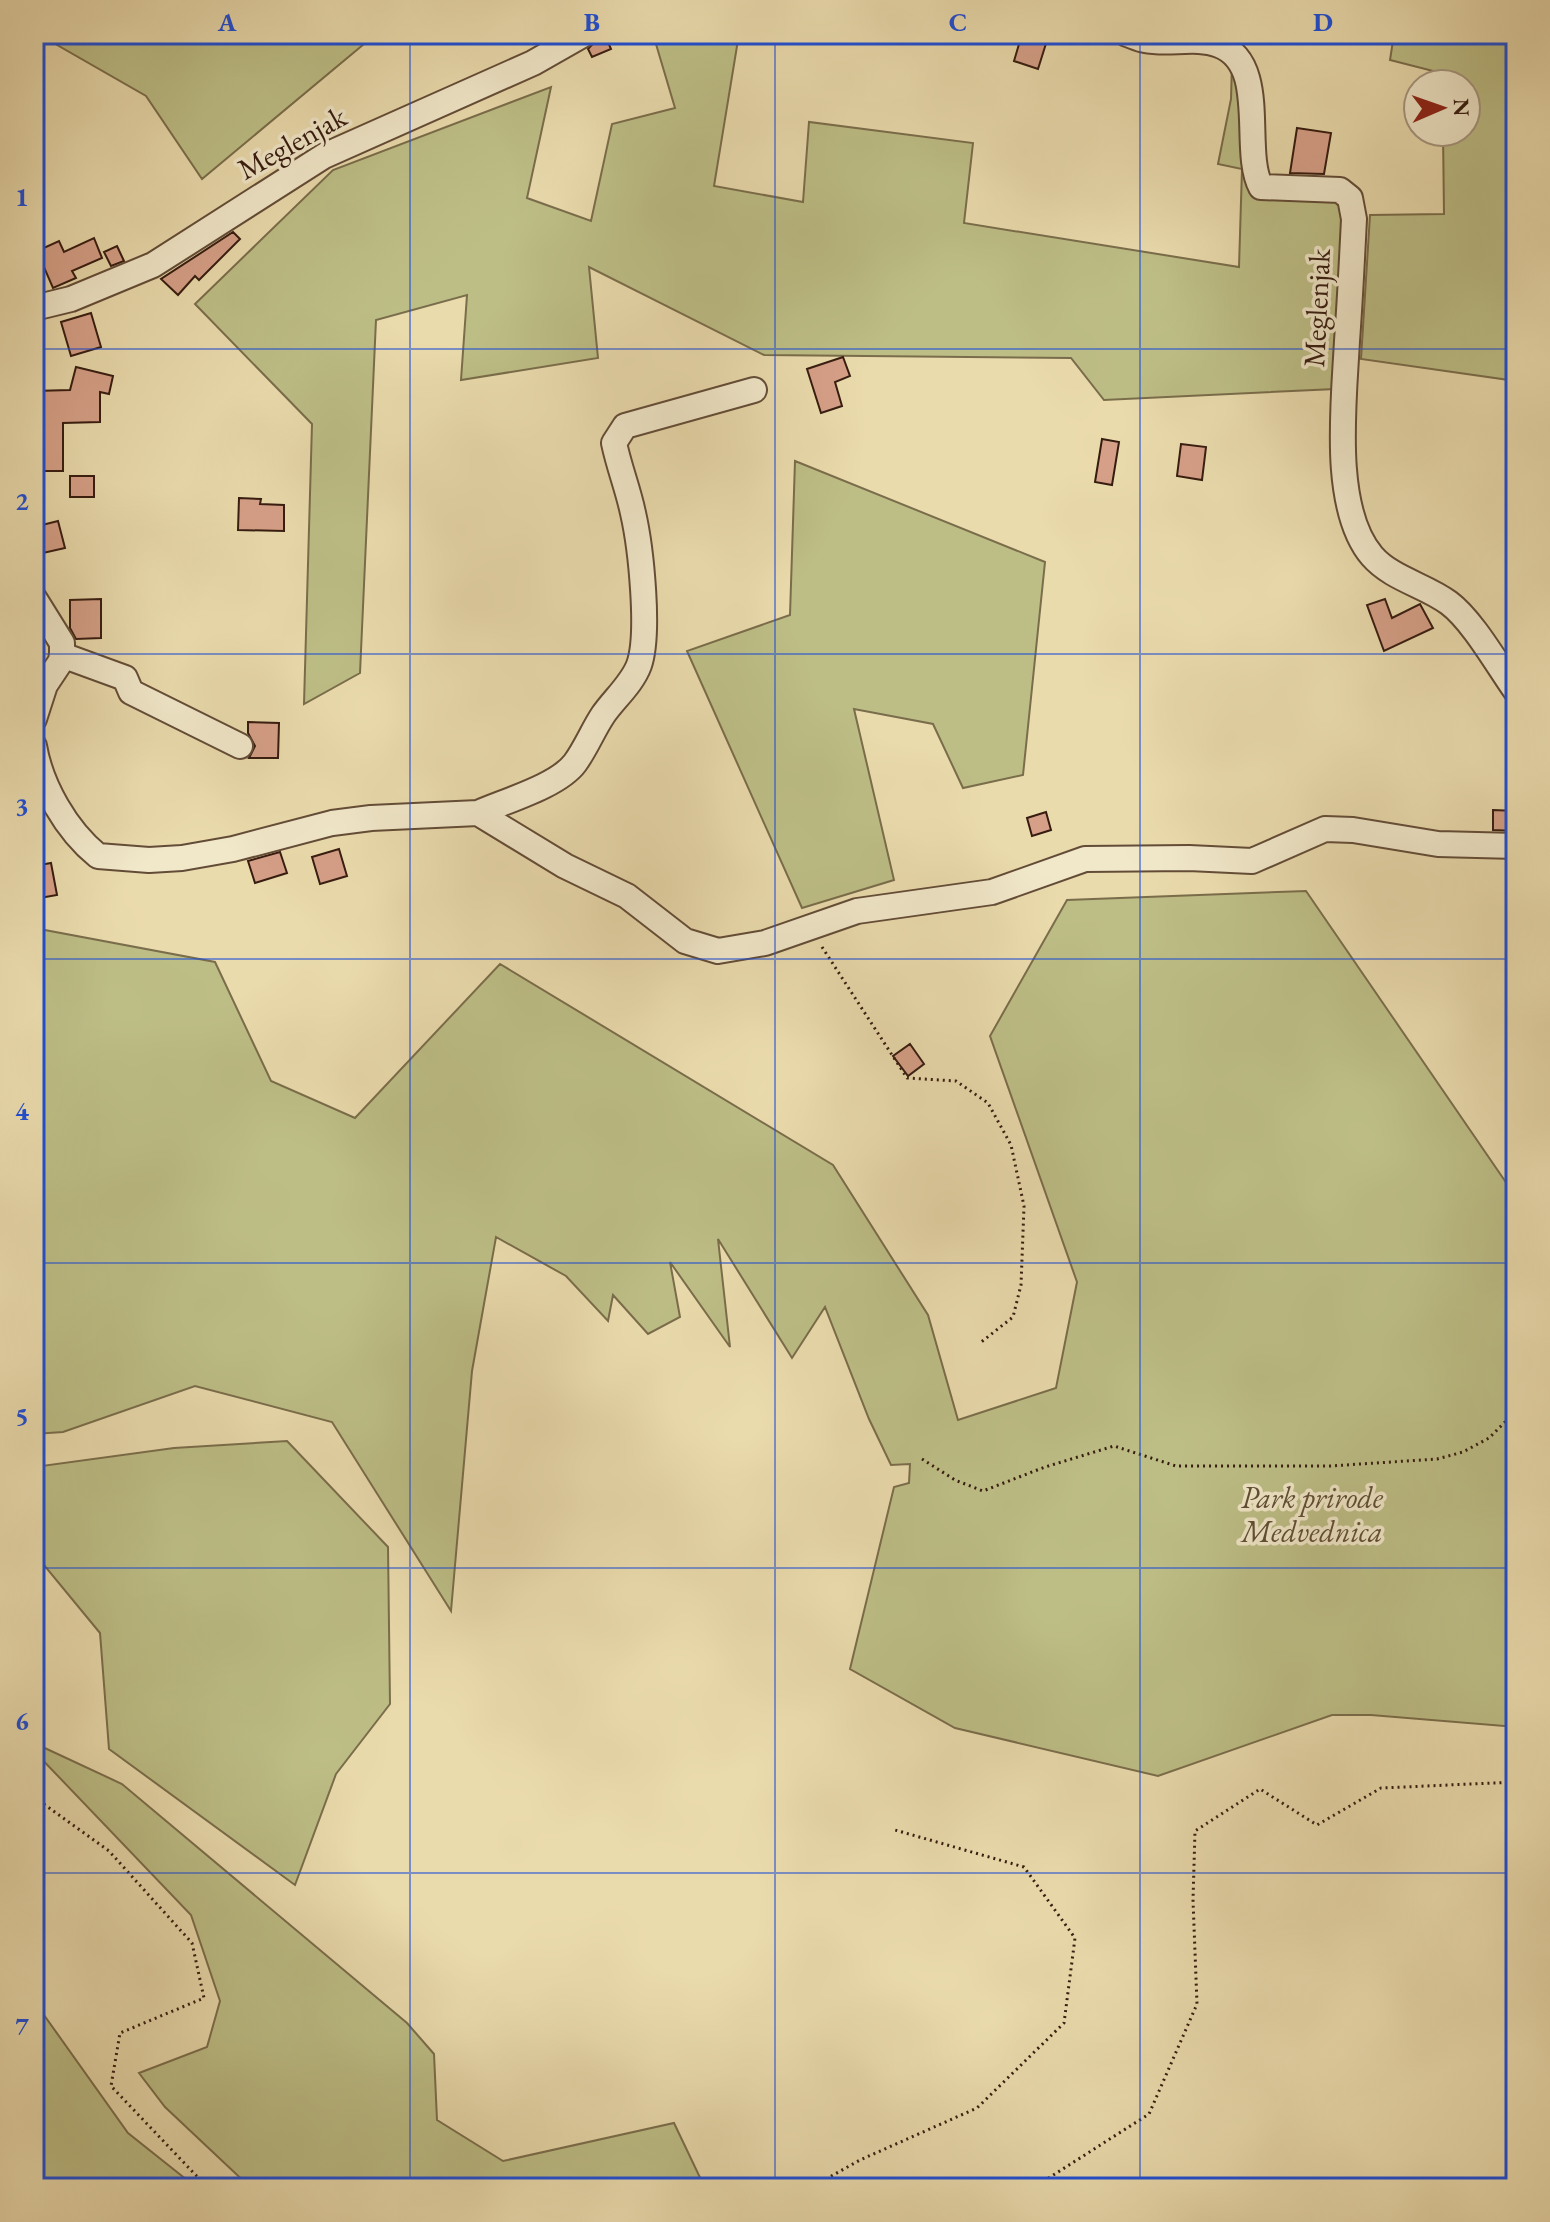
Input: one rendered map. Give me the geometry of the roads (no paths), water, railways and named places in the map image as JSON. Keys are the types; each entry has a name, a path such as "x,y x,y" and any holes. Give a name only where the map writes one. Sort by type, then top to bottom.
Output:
{"street":[{"name":"Meglenjak","path":"34,308 71,299 153,265 324,156 533,63 584,34"},
{"name":"Meglenjak","path":"1127,34 1145,41 1219,45 1235,55 1243,70 1253,106 1253,173 1261,187 1340,190 1350,198 1354,219 1344,408 1344,469 1347,496 1358,532 1362,543 1390,572 1423,586 1452,605 1516,691"},
{"path":"34,746 38,767 68,826 98,856 149,860 233,849 332,823 478,813 545,784 575,764 604,714 638,668 644,646 645,619 633,513 614,443 625,426 754,390"},
{"path":"34,598 42,620 62,643 61,661 45,685 34,719"},
{"path":"62,655 125,678 131,692 240,746"},
{"path":"478,813 565,866 627,896 685,941 718,951 765,943 857,911 992,892 1085,859 1252,861 1325,829 1353,830 1438,844 1516,846"}],"park label":[{"name":"Park prirode Medvednica","path":"1312,1515"}]}
